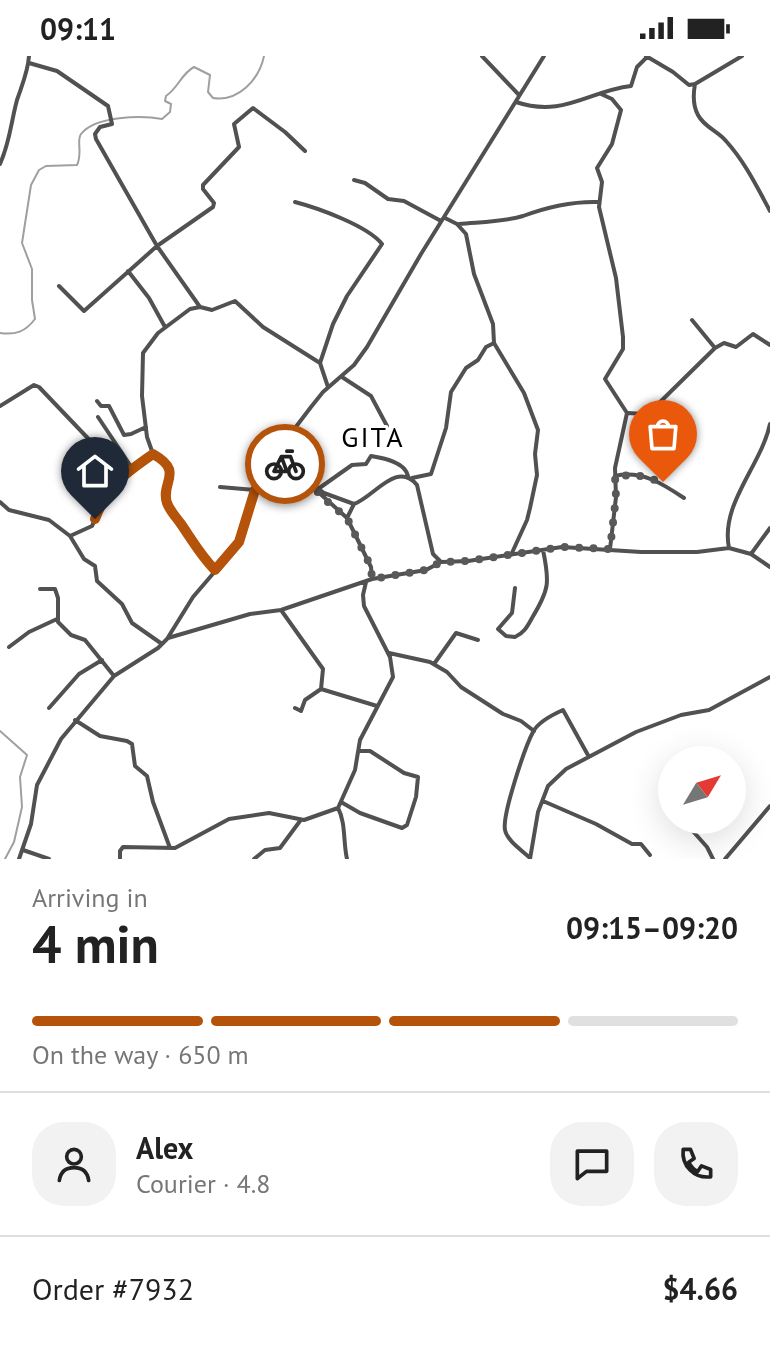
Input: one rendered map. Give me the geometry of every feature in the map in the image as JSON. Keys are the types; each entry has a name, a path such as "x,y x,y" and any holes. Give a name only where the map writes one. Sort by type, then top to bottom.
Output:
{"street":[{"path":"0,164 13,128 29,56"},
{"path":"482,56 520,96"},
{"path":"19,859 31,824 37,785 61,739 114,676 167,639 183,611 239,542 255,490 279,459 295,428 328,387 342,377 367,347 544,56"},
{"path":"516,102 536,108 553,108 615,87 631,86 637,67 647,56 689,85 742,56"},
{"path":"29,63 57,71 105,103 110,110 112,124 100,127 95,134 96,139 157,246 200,307"},
{"path":"695,84 693,97 697,114 703,123 728,143 761,189 770,211"},
{"path":"601,94 612,99 621,110 612,144 598,165 602,182 599,202 616,278 623,337 623,349 605,379 627,413 615,476 616,497 610,549"},
{"path":"59,286 84,311 157,246 215,205 203,185 240,146 234,124 253,108 305,151"},
{"path":"354,180 365,183 388,199 404,201 457,224 478,224 520,217 541,208 599,202"},
{"path":"295,202 320,209 368,232 382,244 343,303 333,324 320,363 328,387"},
{"path":"457,224 469,243 474,274 493,324 494,343 524,393 538,430 535,454 537,475 530,508 511,555"},
{"path":"128,271 149,298 165,327"},
{"path":"215,570 193,545 166,501 166,488 171,479 161,459 153,454 146,427 142,358 152,340 190,309 200,307 212,310 235,301 263,327 320,363"},
{"path":"692,320 715,348"},
{"path":"627,413 644,414 654,408 715,348 724,343 736,347 753,334 770,345"},
{"path":"347,518 354,504 386,482 401,476 431,474 446,428 451,392 466,368 494,343"},
{"path":"342,377 371,396 387,426"},
{"path":"0,406 34,385 39,387 122,474"},
{"path":"97,401 101,406 109,406 124,435 146,427"},
{"path":"98,417 132,468"},
{"path":"729,548 732,510 756,465 770,424"},
{"path":"70,536 92,526 104,498 122,474 153,454"},
{"path":"318,489 352,465 366,464 371,456 406,468 417,485 433,554 443,562"},
{"path":"279,459 318,489 354,504"},
{"path":"615,476 636,475 663,482 684,498"},
{"path":"120,859 123,847 179,847 229,819 269,813 300,821 338,808 355,770 360,740 393,677 389,653 364,606 371,567 347,518 312,485"},
{"path":"220,487 255,490"},
{"path":"0,502 9,510 49,520 70,536 84,559 95,566 97,581 122,604 129,620 162,644"},
{"path":"751,554 770,528"},
{"path":"167,639 250,614 281,610 369,580 426,570 443,562 562,547 641,552 697,552 729,548 751,554 770,567"},
{"path":"515,588 512,613 498,629 506,636 515,637 526,630 545,598 547,576 543,550"},
{"path":"40,589 55,589 57,619 71,635 85,640 114,676"},
{"path":"281,610 323,669 321,689 305,700 301,711 295,708"},
{"path":"9,647 29,632 57,619"},
{"path":"434,664 456,633 478,640"},
{"path":"389,653 403,658 414,656 434,664 461,687 534,731"},
{"path":"49,708 79,674 102,660"},
{"path":"530,859 534,823 553,780 566,769 610,744 650,727 695,711 709,710 770,677"},
{"path":"321,689 377,706"},
{"path":"530,859 509,838 505,824 512,791 534,731 563,710 589,757"},
{"path":"75,720 100,736 132,744 135,766 147,776 170,848"},
{"path":"341,802 360,813 403,828 409,819 418,777 404,773 370,751 358,751"},
{"path":"345,792 348,805"},
{"path":"543,801 632,844 643,845 650,855"},
{"path":"725,859 770,806"},
{"path":"338,808 344,823 342,831 347,859"},
{"path":"254,859 265,850 280,848 300,821"},
{"path":"695,834 713,859"},
{"path":"23,850 49,859"}],"waterway":[{"path":"0,333 20,332 35,319 32,269 22,243 31,185 39,170 46,166 77,165 81,134 97,124 131,117 162,119 170,112 171,104 165,101 166,96 194,67 210,75 208,92 213,98 222,98 246,88 264,56"},
{"path":"0,731 27,755 20,777 22,807 14,842 5,859"}],"way so far":[{"path":"285,464 347,518 371,567 372,579 426,570 441,562 552,548 610,549 616,497 615,476 636,475 663,482"}],"district":[{"name":"GITA","path":"373,437"}],"route":[{"path":"95,519 104,498 122,474 153,454 169,471 171,479 166,488 166,501 193,545 215,570 239,542 259,483 279,459 285,464"}]}
